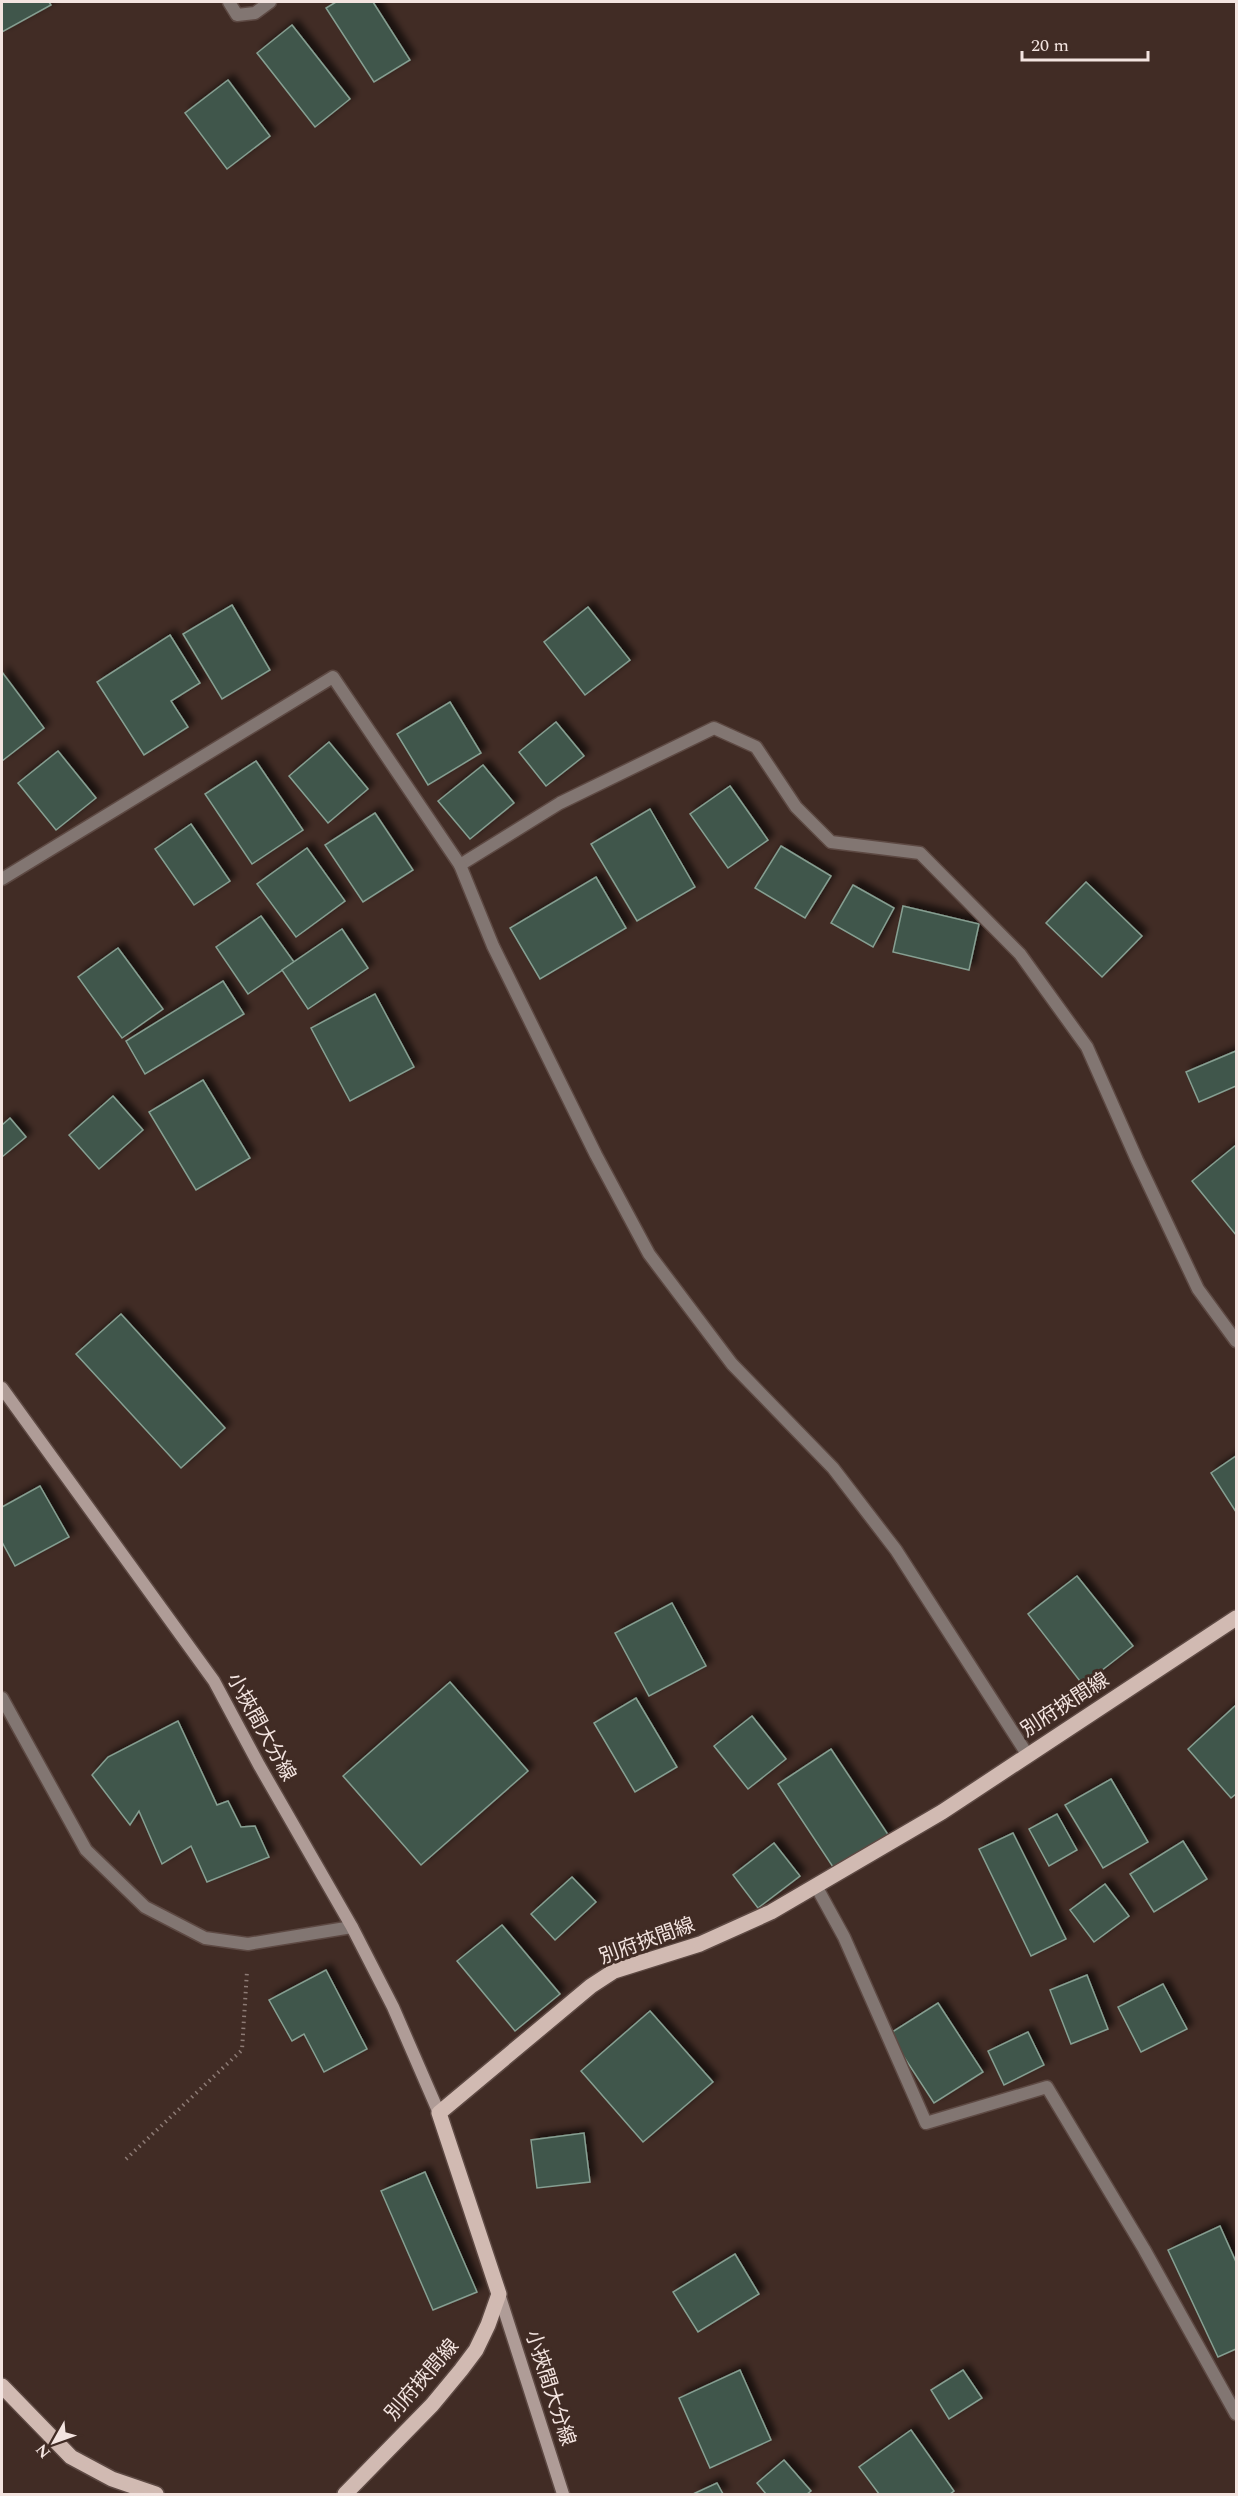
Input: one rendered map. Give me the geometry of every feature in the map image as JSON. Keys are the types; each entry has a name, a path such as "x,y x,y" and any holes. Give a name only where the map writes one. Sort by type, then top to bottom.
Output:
{"main road":[{"name":"小挾間大分線","path":"2,1388 214,1681 259,1765 352,1927 393,2007 439,2113"},
{"name":"別府挾間線","path":"439,2113 575,1998 614,1971 700,1944 771,1912 942,1812 1236,1618"},
{"path":"439,2113 499,2294"},
{"name":"別府挾間線","path":"345,2494 432,2405 461,2370 476,2350 499,2294"},
{"name":"小挾間大分線","path":"499,2294 563,2494"},
{"path":"2,2386 71,2457 112,2479 156,2494"}],"street":[{"path":"229,2 237,15 255,13 270,2"},
{"path":"2,879 333,677 460,865 498,956 596,1155 649,1254 732,1364 832,1468 896,1550 1028,1754"},
{"path":"460,865 560,803 714,728 756,747 796,807 831,842 920,853 1020,954 1087,1047 1137,1160 1198,1288 1236,1341"},
{"path":"2,1698 86,1850 145,1907 205,1938 248,1944 352,1927"},
{"path":"816,1886 844,1937 926,2123 1047,2087 1144,2249 1236,2414"}],"path":[{"path":"126,2159 242,2050 248,1944"}],"building":[{"path":"2,2 49,2 51,5 2,32"},
{"path":"336,2 373,2 410,60 374,82 326,8"},
{"path":"292,25 350,99 315,127 257,53"},
{"path":"228,80 270,136 227,169 185,113"},
{"path":"232,605 270,670 222,699 183,634"},
{"path":"588,607 630,660 585,695 544,642"},
{"path":"170,635 200,683 171,701 188,727 144,755 97,682"},
{"path":"2,672 44,728 2,761"},
{"path":"450,702 481,753 428,785 397,734"},
{"path":"556,722 584,756 546,786 519,752"},
{"path":"329,742 368,789 328,823 289,776"},
{"path":"58,751 96,798 56,830 18,783"},
{"path":"256,761 303,830 252,864 205,794"},
{"path":"483,765 514,803 470,839 438,801"},
{"path":"730,786 768,840 728,868 690,814"},
{"path":"650,809 695,887 637,921 591,844"},
{"path":"375,813 413,870 363,902 325,845"},
{"path":"191,824 230,881 194,905 155,849"},
{"path":"781,846 831,876 805,918 755,888"},
{"path":"307,848 345,901 296,937 257,884"},
{"path":"596,877 626,928 540,979 510,928"},
{"path":"1086,882 1142,936 1102,977 1046,923"},
{"path":"853,885 894,908 873,947 831,923"},
{"path":"903,906 979,924 969,970 893,952"},
{"path":"261,916 294,962 248,994 216,947"},
{"path":"342,929 368,968 308,1009 282,970"},
{"path":"118,948 163,1009 122,1038 78,977"},
{"path":"223,981 244,1014 145,1074 126,1041"},
{"path":"375,994 414,1067 350,1101 311,1028"},
{"path":"1236,1051 1236,1086 1199,1102 1186,1072"},
{"path":"203,1080 250,1158 196,1190 149,1112"},
{"path":"113,1096 143,1130 99,1169 69,1135"},
{"path":"10,1118 26,1137 2,1157 2,1125"},
{"path":"1236,1145 1236,1235 1192,1181"},
{"path":"121,1314 225,1428 181,1468 76,1354"},
{"path":"1236,1456 1236,1512 1211,1473"},
{"path":"40,1486 69,1537 15,1566 2,1542 2,1507"},
{"path":"1077,1576 1133,1646 1083,1685 1028,1614"},
{"path":"672,1603 706,1666 649,1696 615,1633"},
{"path":"450,1682 528,1771 421,1865 343,1776"},
{"path":"636,1698 677,1767 635,1792 594,1723"},
{"path":"1236,1705 1236,1794 1231,1798 1188,1749"},
{"path":"752,1716 786,1759 748,1789 714,1746"},
{"path":"178,1721 217,1805 228,1801 241,1827 255,1826 269,1857 207,1882 191,1846 162,1864 139,1811 130,1825 92,1775 108,1757"},
{"path":"831,1749 889,1836 835,1870 778,1784"},
{"path":"1111,1779 1148,1842 1103,1868 1065,1805"},
{"path":"1057,1814 1077,1850 1049,1866 1029,1829"},
{"path":"1013,1833 1066,1939 1031,1956 979,1849"},
{"path":"1183,1841 1207,1879 1154,1912 1130,1874"},
{"path":"774,1843 800,1876 758,1908 733,1875"},
{"path":"572,1877 596,1902 555,1940 531,1914"},
{"path":"1105,1884 1129,1916 1094,1942 1070,1910"},
{"path":"502,1925 560,1994 515,2031 457,1961"},
{"path":"326,1970 367,2049 324,2072 304,2034 292,2041 269,2000"},
{"path":"1087,1975 1108,2029 1071,2044 1050,1990"},
{"path":"1163,1984 1187,2029 1141,2052 1118,2007"},
{"path":"938,2003 983,2072 934,2103 889,2034"},
{"path":"650,2011 713,2082 643,2142 581,2071"},
{"path":"1028,2032 1044,2065 1004,2085 988,2051"},
{"path":"584,2133 590,2182 537,2188 531,2140"},
{"path":"425,2172 477,2292 433,2310 381,2191"},
{"path":"1220,2226 1236,2262 1236,2349 1218,2357 1168,2250"},
{"path":"735,2254 759,2294 698,2332 673,2292"},
{"path":"740,2370 771,2440 710,2468 679,2398"},
{"path":"963,2370 982,2398 949,2419 931,2390"},
{"path":"911,2430 954,2491 950,2494 879,2494 859,2467"},
{"path":"784,2460 811,2491 807,2494 766,2494 757,2483"},
{"path":"717,2483 723,2494 693,2494"}]}
